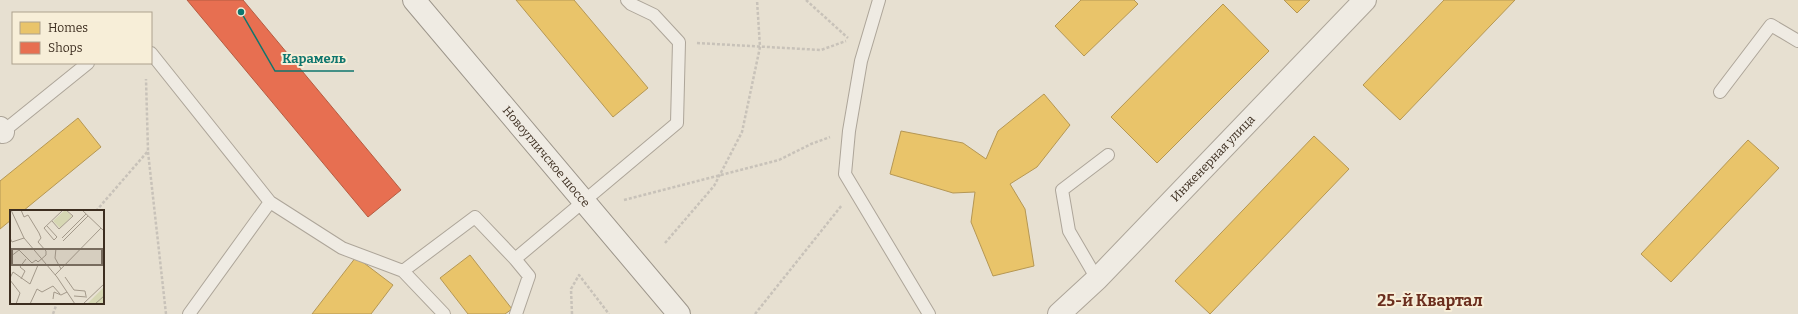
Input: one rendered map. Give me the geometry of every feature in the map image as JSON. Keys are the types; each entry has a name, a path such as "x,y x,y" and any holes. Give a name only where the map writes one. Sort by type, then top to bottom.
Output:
{"street":[{"name":"Новоугличское шоссе","path":"414,0 679,314"},
{"name":"Инженерная улица","path":"1059,314 1096,279 1365,0"}],"lane":[{"path":"516,259 677,123 679,42 654,15 631,4 627,0"},
{"path":"879,0 861,61 849,131 845,174 929,314"},
{"path":"1720,92 1771,25 1798,41"},
{"path":"152,54 270,202 342,248 403,271 444,314"},
{"path":"1,131 87,64"},
{"path":"1096,279 1069,231 1062,190 1108,155"},
{"path":"190,314 270,202"},
{"path":"403,271 475,217 516,259 529,276 516,314"}],"path":[{"path":"664,242 714,186 742,132 760,47 756,0"},
{"path":"679,42 821,50 850,40 806,0"},
{"path":"146,78 148,151 166,314"},
{"path":"624,200 779,160 811,144 849,131"},
{"path":"97,210 148,151"},
{"path":"755,314 854,189"},
{"path":"572,314 570,289 579,275 608,314"},
{"path":"53,314 57,304"}],"building: Homes":[{"path":"516,0 574,0 648,88 613,117"},
{"path":"1081,0 1134,0 1138,4 1084,56 1055,26"},
{"path":"1284,0 1310,0 1297,13"},
{"path":"1444,0 1515,0 1400,120 1363,85"},
{"path":"1223,4 1269,51 1157,163 1111,117"},
{"path":"1044,94 1070,125 1037,167 1010,184 1025,209 1034,266 993,276 971,222 975,192 953,193 890,174 901,131 963,143 986,159 998,131"},
{"path":"78,118 101,147 24,210 10,210 10,221 0,229 0,181"},
{"path":"1314,136 1349,169 1210,314 1175,281"},
{"path":"1748,140 1779,168 1671,282 1641,254"},
{"path":"470,255 512,309 505,314 468,314 440,278"},
{"path":"356,257 393,285 371,314 312,314"}],"building: Shops":[{"path":"187,0 243,0 401,190 368,217"}],"place":[{"name":"Карамель","path":"241,12"}],"district":[{"name":"25-й Квартал","path":"1430,300"}]}
